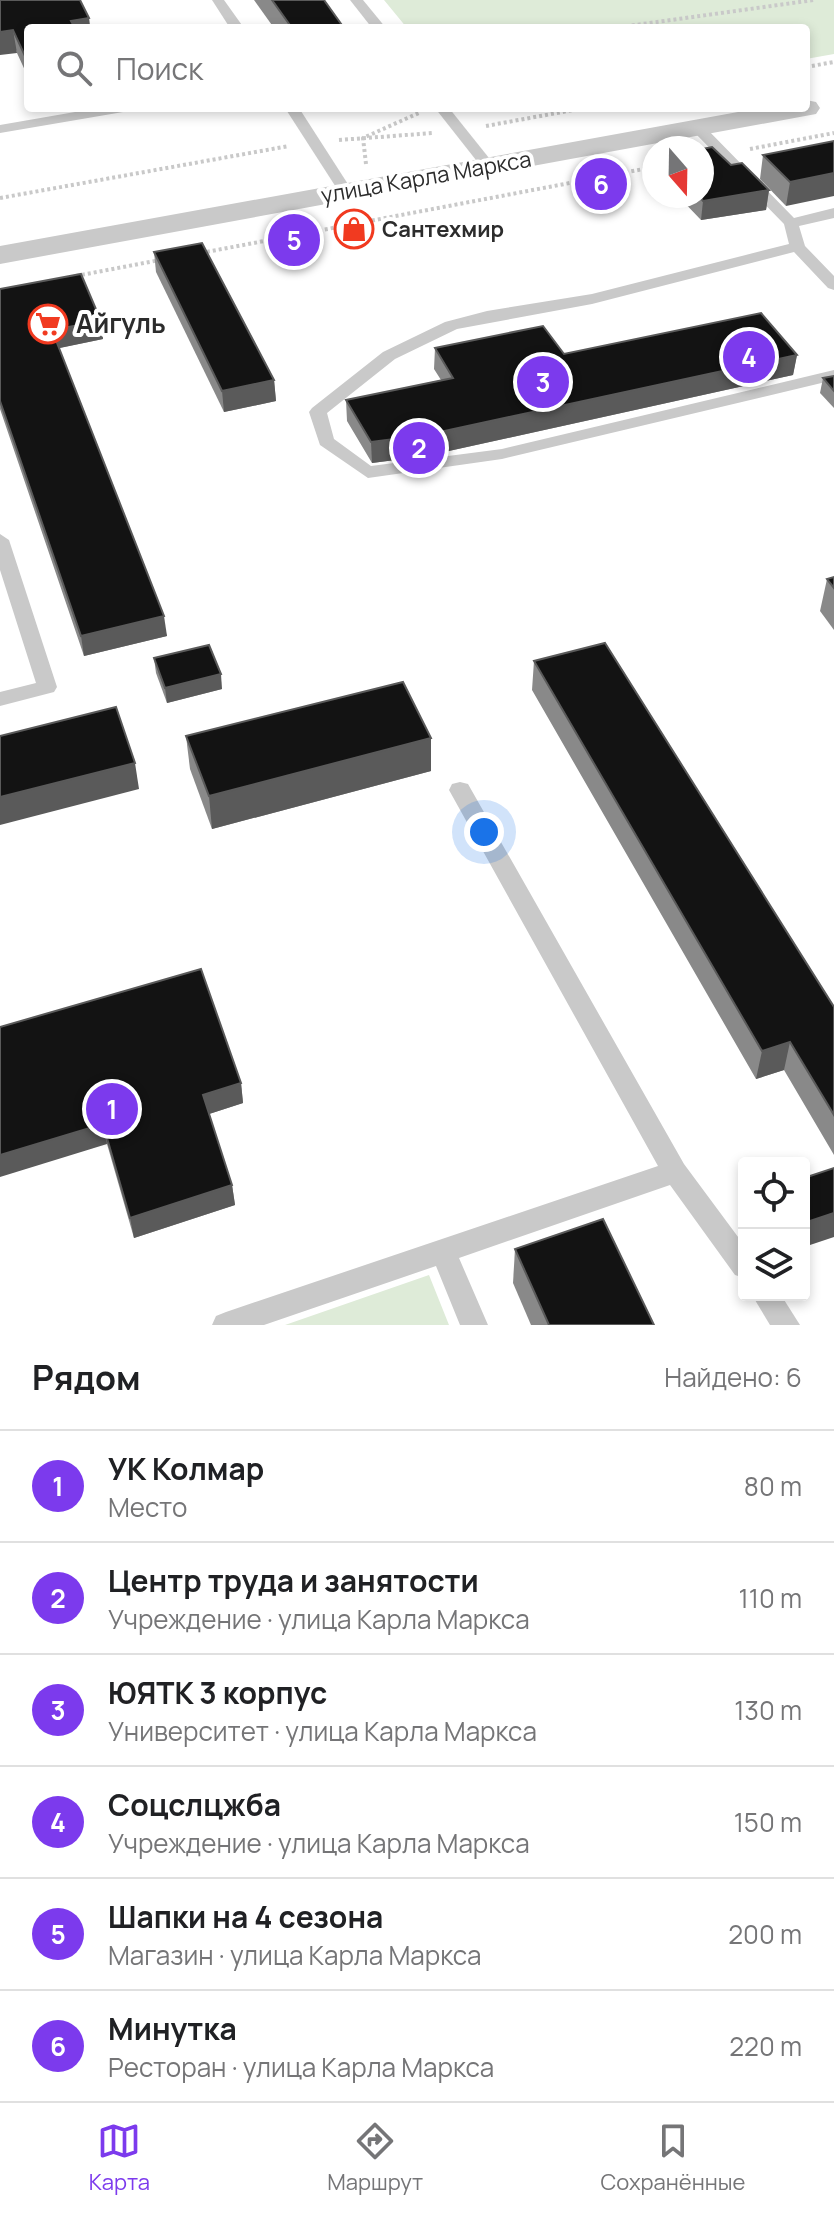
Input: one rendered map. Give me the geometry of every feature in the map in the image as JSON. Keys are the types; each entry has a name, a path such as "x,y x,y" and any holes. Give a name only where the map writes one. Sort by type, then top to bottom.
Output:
{"street":[{"name":"улица Карла Маркса","path":"810,107 834,103"},
{"name":"улица Карла Маркса","path":"0,255 356,181 488,166 784,112"}],"lane":[{"path":"218,0 234,24"},
{"path":"356,0 376,24"},
{"path":"0,129 100,112"},
{"path":"296,112 356,181"},
{"path":"445,112 488,166"},
{"path":"698,128 791,223 798,247 834,285"},
{"path":"791,223 834,213"},
{"path":"798,247 736,259 592,299 470,319 422,336 342,390 318,412 326,441 368,472 502,454 834,375"},
{"path":"0,540 47,687 0,699"},
{"path":"460,790 675,1172 738,1258"},
{"path":"226,1325 675,1172"},
{"path":"443,1251 474,1325"},
{"path":"769,1301 786,1325"}],"path":[{"path":"643,24 814,0"},
{"path":"810,66 834,62"},
{"path":"356,181 363,138 420,112"},
{"path":"724,154 834,133"},
{"path":"198,253 642,169"},
{"path":"61,279 168,259"}],"green space":[{"path":"384,0 834,0 834,54 810,58 810,24 404,24"},
{"path":"429,1275 449,1325 285,1325"}],"building":[{"path":"0,0 80,0 89,18 71,21 73,24 24,24 24,54 13,30 0,32"},
{"path":"272,0 324,0 341,24 289,24"},
{"path":"834,141 834,173 790,182 763,155"},
{"path":"714,149 731,165 742,163 769,190 714,199"},
{"path":"202,243 274,380 222,391 154,252"},
{"path":"81,274 101,321 52,330 164,616 81,636 0,401 0,289"},
{"path":"761,313 797,355 426,435 371,442 346,400 453,378 435,348 543,326 564,354"},
{"path":"834,376 834,391 823,378"},
{"path":"605,643 834,1007 834,1115 790,1042 762,1051 534,661"},
{"path":"209,645 221,674 165,688 154,658"},
{"path":"403,682 431,738 209,796 186,736"},
{"path":"116,707 135,763 0,797 0,736"},
{"path":"201,969 241,1083 203,1095 232,1185 130,1218 103,1124 0,1155 0,1027"},
{"path":"834,1168 834,1213 810,1221 810,1176"},
{"path":"603,1219 654,1325 549,1325 515,1249"}],"place":[{"name":"Минутка","path":"601,184"},
{"name":"Сантехмир","path":"354,229"},
{"name":"Шапки на 4 сезона","path":"294,240"},
{"name":"Айгуль","path":"48,324"},
{"name":"Соцслцжба","path":"749,357"},
{"name":"ЮЯТК 3 корпус","path":"543,382"},
{"name":"Центр труда и занятости","path":"419,448"},
{"name":"УК Колмар","path":"112,1109"}]}
